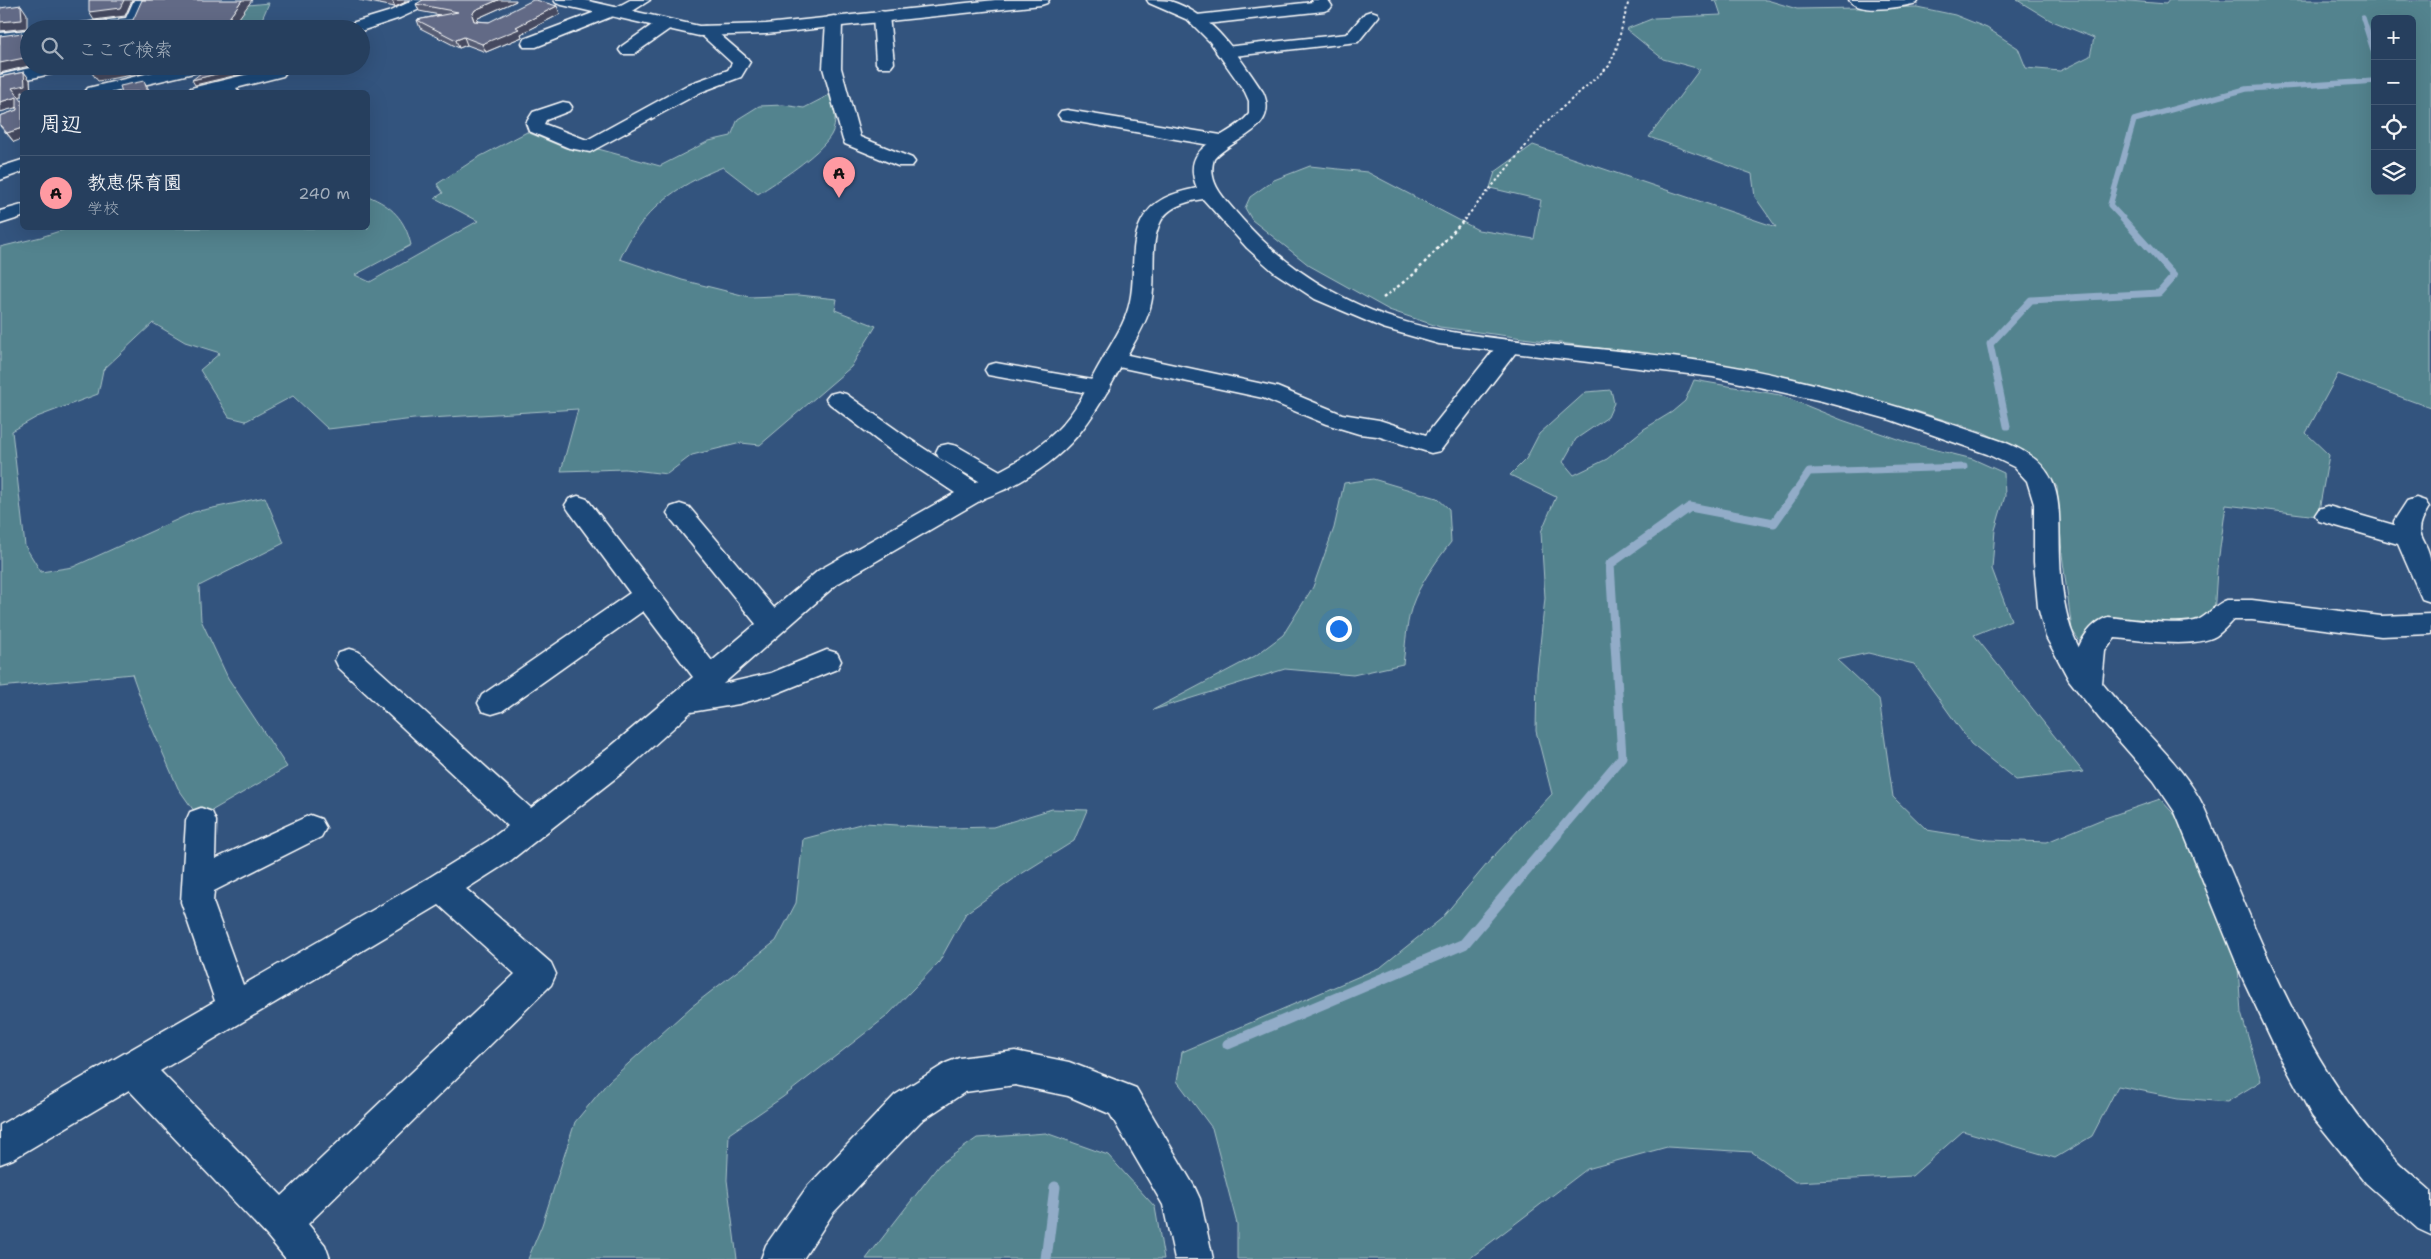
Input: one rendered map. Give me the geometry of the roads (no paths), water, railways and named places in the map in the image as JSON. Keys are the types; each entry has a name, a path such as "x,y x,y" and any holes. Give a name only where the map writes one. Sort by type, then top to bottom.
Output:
{"street":[{"path":"133,20 142,0"},
{"path":"370,23 394,15 427,0"},
{"path":"562,0 617,8 665,24 705,31 751,30 826,18 881,16 929,6 1041,0"},
{"path":"530,43 642,0"},
{"path":"1155,0 1197,20 1216,38 1254,92 1258,101 1258,114 1247,127 1213,146 1203,162 1204,185 1208,192 1239,228 1284,271 1330,299 1399,328 1439,337 1713,370 1782,385 1899,415 1996,448 2022,461 2038,478 2047,504 2047,562 2052,607 2060,637 2088,683 2165,772 2188,806 2255,968 2289,1039 2325,1103 2379,1170 2431,1214"},
{"path":"1197,20 1324,6 1320,0"},
{"path":"1857,0 1865,4 1877,4 1911,0"},
{"path":"881,16 885,63"},
{"path":"1225,52 1352,38 1371,16"},
{"path":"826,18 832,68 852,140 905,162"},
{"path":"628,50 665,24"},
{"path":"563,107 539,116 534,123 536,127 576,144 590,146 695,88 735,73 741,62 705,31"},
{"path":"0,38 20,36"},
{"path":"0,70 20,67"},
{"path":"0,80 22,75"},
{"path":"109,90 166,75"},
{"path":"228,89 268,75"},
{"path":"1068,115 1221,141"},
{"path":"0,174 20,167"},
{"path":"0,1146 441,887 498,851 620,757 828,577 1043,457 1064,438 1080,419 1129,332 1141,302 1147,228 1157,213 1168,204 1185,196 1208,192"},
{"path":"0,218 20,211"},
{"path":"1114,359 1269,392 1334,419 1359,426 1379,428 1431,446 1508,346"},
{"path":"996,370 1098,388"},
{"path":"838,399 899,444 987,487"},
{"path":"948,452 987,487"},
{"path":"578,505 710,679"},
{"path":"2416,507 2407,521 2408,538 2431,592"},
{"path":"680,513 772,625"},
{"path":"2328,515 2408,538"},
{"path":"492,703 646,595"},
{"path":"2088,683 2091,648 2108,627 2175,633 2206,629 2227,610 2252,610 2381,626 2431,624"},
{"path":"348,660 530,827"},
{"path":"684,702 734,695 803,674 827,662"},
{"path":"200,821 197,902 235,1009"},
{"path":"198,883 310,828"},
{"path":"282,1223 540,974 441,887"},
{"path":"780,1259 820,1200 908,1108 959,1076 1015,1068 1069,1079 1123,1101 1181,1200 1194,1259"},
{"path":"133,1069 282,1223 311,1259"}],"waterway":[{"path":"2363,18 2371,43"},
{"path":"2124,220 2110,205 2134,120 2246,89 2371,81"},
{"path":"2007,426 1990,344 2031,300 2159,293 2174,276 2123,219"},
{"path":"1794,494 1809,472 1964,467"},
{"path":"1556,835 1622,757 1610,564 1690,507 1774,523 1795,493"},
{"path":"1228,1044 1464,944 1557,834"},
{"path":"1046,1259 1055,1187"}],"place":[{"name":"教恵保育園","path":"839,198"}]}
